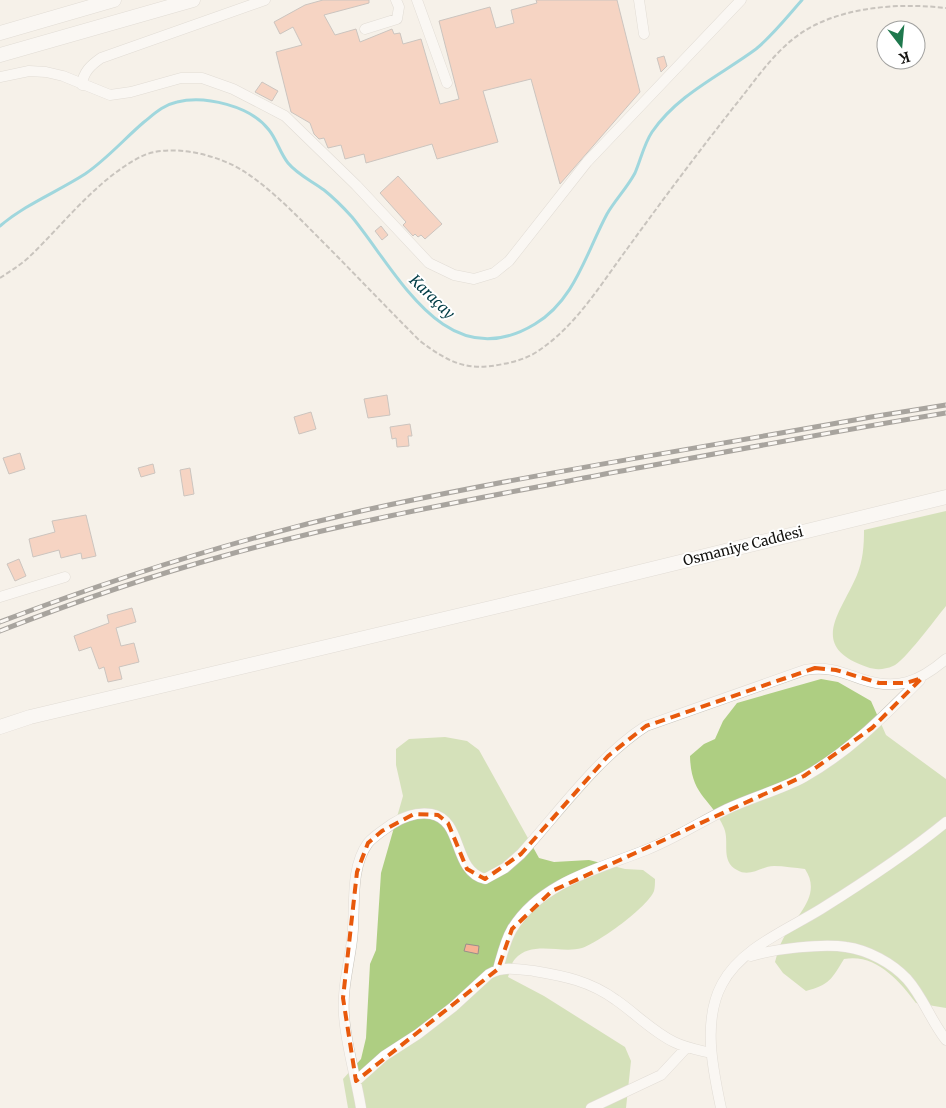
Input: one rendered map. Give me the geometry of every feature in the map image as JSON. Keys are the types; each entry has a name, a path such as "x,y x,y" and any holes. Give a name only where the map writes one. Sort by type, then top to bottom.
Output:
{"highway":[{"path":"0,33 114,0"},
{"path":"0,56 193,0"},
{"path":"0,719 30,708 886,504 946,492"},
{"name":"Osmaniye Caddesi","path":"0,727 30,716 541,596 946,497"}],"street":[{"path":"82,85 83,77 90,66 101,58 265,0"},
{"path":"365,29 397,18 399,7 396,0"},
{"path":"417,0 446,83"},
{"path":"639,0 644,34"},
{"path":"0,77 29,71 46,72 63,76 110,95 131,92 181,78 202,78 233,89 285,116 356,185 429,263 454,275 474,279 494,273 509,261 587,162 740,0"},
{"path":"0,597 65,577"},
{"path":"498,968 507,940 516,924 536,902 559,886 587,872 647,850 722,811 804,776 830,761 872,728 922,678 946,658"},
{"path":"361,1108 347,1039 343,998 354,927 357,872 368,843 398,820 414,814 438,816 448,823 467,869 477,877 485,879 494,876 521,854 608,756 628,738 646,726 815,668 836,670 869,682 891,685 922,678"},
{"path":"721,1108 711,1052 713,1016 721,985 745,957 764,943 853,888 946,822"},
{"path":"745,957 762,952 823,947 846,947 865,952 897,969 903,975 946,1040"},
{"path":"356,1081 384,1056 432,1024 498,968 518,968 584,982 615,999 667,1038 687,1047 711,1052"},
{"path":"591,1108 661,1075 687,1047"}],"path":[{"path":"0,278 27,259 76,207 116,173 141,156 157,152 184,151 214,157 244,171 277,196 420,341 444,358 466,367 480,368 516,361 538,352 578,315 700,149 763,69 788,42 813,26 844,14 921,5 946,8"}],"highlighted area":[{"path":"815,668 836,670 879,683 906,683 922,678 872,728 804,776 552,891 512,929 498,969 356,1081 343,998 357,872 368,843 382,831 414,814 438,815 448,823 467,869 485,879 521,854 608,756 646,726"}],"green space":[{"path":"946,511 946,606 912,649 893,666 873,669 849,659 838,649 833,639 834,627 837,615 859,569 863,553 864,530"},
{"path":"821,679 838,682 871,701 886,735 946,779 946,1008 916,1003 894,977 876,964 866,960 844,959 825,984 806,991 783,973 775,962 777,953 788,930 800,914 809,897 810,879 805,869 769,866 746,873 732,866 727,856 724,828 713,809 702,796 694,780 690,756 704,744 715,739 723,721 737,703"},
{"path":"445,737 467,741 479,750 539,858 554,862 589,860 625,869 643,870 655,879 654,891 650,898 633,915 610,932 582,948 565,950 538,949 522,953 514,961 508,977 544,996 625,1047 631,1061 626,1108 348,1108 343,1079 361,1059 366,1038 370,964 376,950 381,873 403,796 396,765 396,749 409,739"}],"building":[{"path":"323,0 369,0 369,3 324,15 335,35 356,29 360,42 392,29 394,34 400,33 403,44 421,39 440,104 459,99 439,21 490,7 496,28 514,23 511,10 537,3 536,0 617,0 640,92 560,184 531,79 483,91 498,142 437,159 432,144 366,163 364,154 345,159 341,145 328,148 324,138 319,139 314,134 310,123 291,112 276,52 302,45 293,27 280,34 274,22 305,5"},
{"path":"664,56 667,66 661,72 657,58"},
{"path":"262,82 278,91 272,101 255,92"},
{"path":"398,176 442,224 425,239 421,235 418,237 415,234 413,236 403,225 406,222 380,193"},
{"path":"381,226 388,235 382,240 375,231"},
{"path":"387,395 390,415 368,418 364,399"},
{"path":"311,412 316,429 299,434 294,417"},
{"path":"410,424 412,436 408,436 409,446 397,447 396,438 392,439 390,427"},
{"path":"20,453 25,469 9,474 3,458"},
{"path":"153,464 155,473 141,477 138,468"},
{"path":"190,468 194,494 184,496 180,470"},
{"path":"86,515 96,556 82,559 81,553 61,558 59,550 33,557 29,539 55,532 52,521"},
{"path":"19,559 26,576 15,581 7,564"},
{"path":"132,608 136,622 116,628 121,646 134,643 139,662 119,667 122,679 108,682 104,667 99,669 91,647 79,651 74,636 109,623 107,615"},
{"path":"466,944 479,946 478,954 464,951"}],"waterway":[{"name":"Karaçay","path":"0,226 31,205 85,174 144,122 163,108 172,103 188,100 214,101 239,109 261,122 272,134 288,163 328,193 349,213 387,265 427,312 450,329 475,338 503,337 535,324 549,314 570,289 607,214 635,173 649,137 662,119 687,96 756,49 802,0"}],"railway":[{"path":"0,622 179,560 269,534 361,511 552,473 946,405"},
{"path":"0,631 84,600 169,572 319,532 412,511 600,475 946,413"}]}
